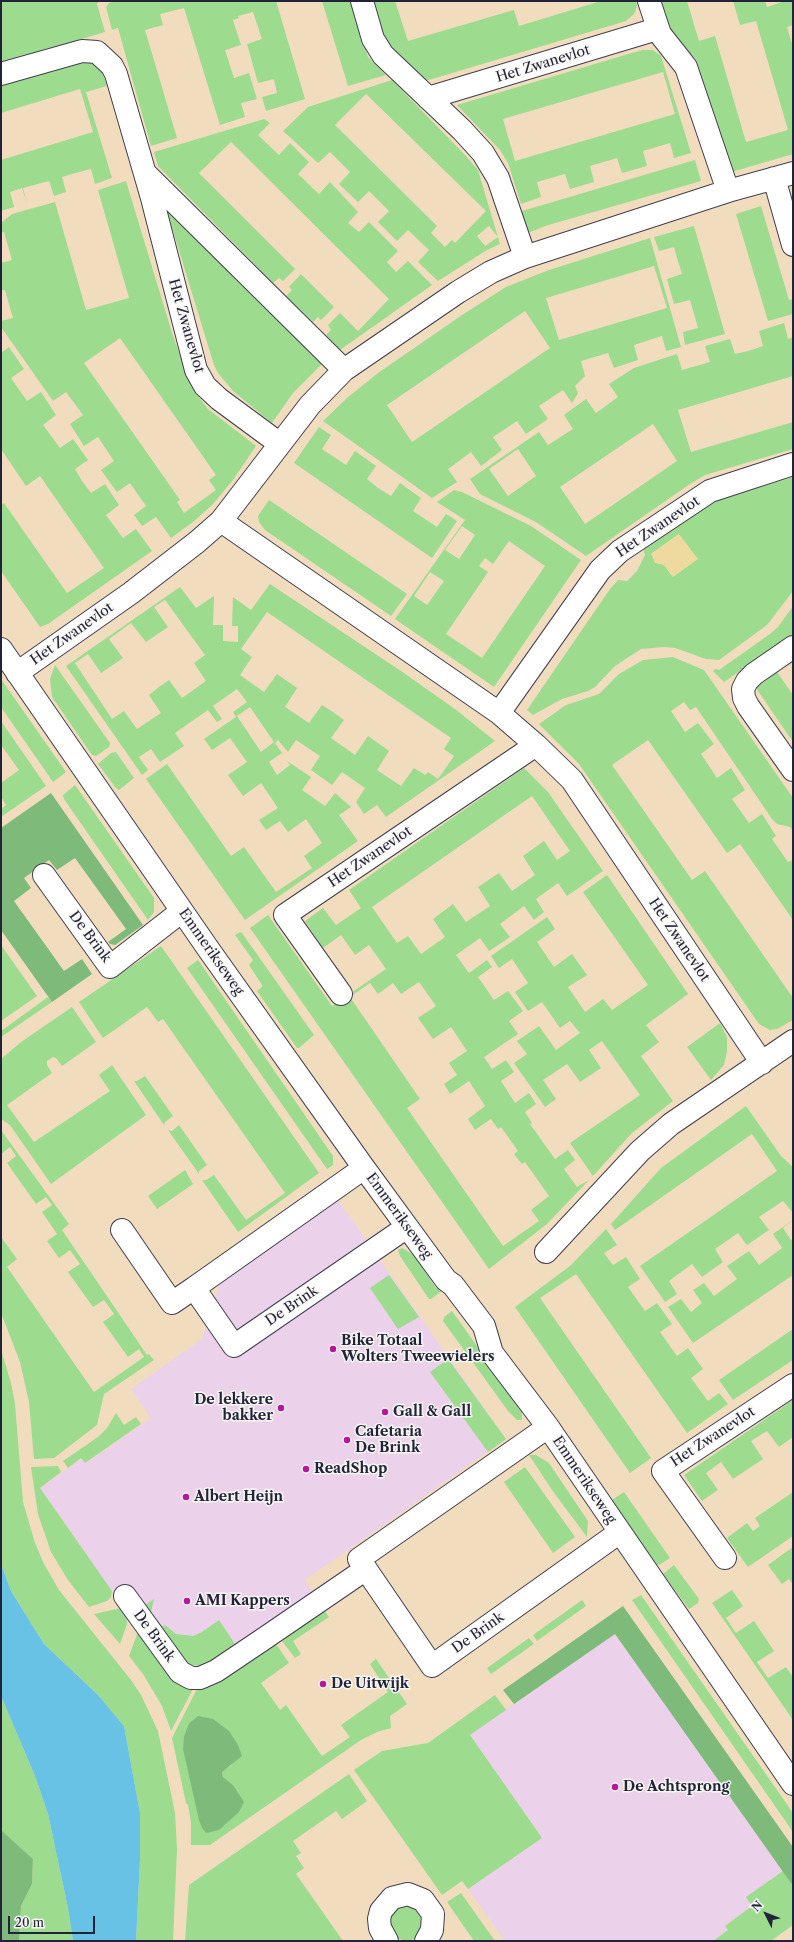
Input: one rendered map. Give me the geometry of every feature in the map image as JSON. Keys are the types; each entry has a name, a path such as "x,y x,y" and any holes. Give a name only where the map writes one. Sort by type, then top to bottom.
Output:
{"street":[{"path":"362,1 374,39 382,55 462,130 487,159 498,178 525,257"},
{"path":"649,1 657,29 686,67 728,191"},
{"name":"Het Zwanevlot","path":"428,98 657,29"},
{"name":"Het Zwanevlot","path":"1,74 82,51 97,52 107,59 116,74 145,174 196,370 205,386 219,399 280,444"},
{"name":"Het Zwanevlot","path":"145,174 344,370"},
{"name":"Het Zwanevlot","path":"17,673 131,593 221,521 310,405 344,370 484,276 525,257 728,191 784,176 793,245"},
{"name":"Het Zwanevlot","path":"499,713 600,570 620,551 710,492 793,464"},
{"name":"Het Zwanevlot","path":"221,521 499,713 536,745 572,780 762,1063"},
{"path":"793,647 754,674 747,680 743,689 744,698 748,706 793,770"},
{"name":"Emmerikseweg","path":"1,650 182,911 364,1168 407,1227 484,1326 492,1354 548,1427 793,1784"},
{"name":"Het Zwanevlot","path":"341,994 285,915 536,745"},
{"name":"De Brink","path":"44,875 110,967 182,911"},
{"path":"546,1252 640,1152 671,1124 793,1041"},
{"path":"122,1230 172,1303 364,1168"},
{"name":"De Brink","path":"194,1288 234,1346 407,1227"},
{"name":"Het Zwanevlot","path":"725,1558 663,1471 793,1385"},
{"path":"366,1569 359,1559 548,1427"},
{"name":"De Brink","path":"125,1596 180,1672 191,1678 200,1678 216,1670 253,1646 366,1569 432,1666 620,1532"},
{"path":"387,1941 380,1928 379,1919 381,1911 392,1898 408,1894 423,1900 433,1914 432,1930 426,1941"}],"shaded area":[{"path":"338,1200 506,1439 305,1580 314,1595 205,1666 141,1608 112,1591 40,1488 82,1458 86,1463 151,1418 131,1389 202,1339 220,1283"},
{"name":"De Achtsprong","path":"615,1633 783,1871 747,1897 753,1906 725,1925 728,1930 713,1941 505,1941 468,1889 542,1838 470,1735"}],"green space":[{"path":"1,1 99,1 97,4 105,32 1,63"},
{"path":"116,1 276,1 305,99 266,111 262,97 277,93 274,79 258,83 247,44 262,39 253,12 238,16 239,18 233,20 241,45 225,50 234,78 249,73 257,99 241,103 245,117 220,125 184,8 160,14 163,25 145,30 177,138 151,146 118,28 112,30 106,7 109,3"},
{"path":"322,1 350,1 368,57 386,75 348,86"},
{"path":"372,1 395,1 408,41 514,10 519,26 601,1 636,1 637,6 634,14 626,21 422,82 387,46"},
{"path":"661,1 687,1 699,41 715,36 746,142 788,130 756,21 740,25 733,1 765,1 767,7 785,1 793,1 793,25 787,27 793,47 793,154 728,173 696,59 670,32"},
{"path":"642,50 653,50 661,56 691,153 674,158 670,143 643,151 647,166 622,173 617,158 590,166 594,182 570,189 565,174 537,182 541,197 521,204 508,163 500,150 457,105","holes":["663,72 675,114 515,161 503,119"]},
{"path":"85,61 93,63 102,71 107,86 86,92 112,178 95,184 91,169 62,177 66,192 54,196 49,181 23,188 27,203 22,188 10,192 14,207 1,211 1,160 93,132 80,89 1,113 1,85"},
{"path":"392,80 478,170 498,237 500,244 487,250 438,281 418,262 429,250 408,230 397,241 378,222 389,211 369,191 358,202 339,184 350,172 330,152 318,163 283,131 308,107","holes":["366,94 486,211 455,243 452,240 445,247 431,233 437,226 335,125","489,226 498,237 485,246 477,236"]},
{"path":"264,119 270,123 258,135 279,155 290,143 309,162 298,174 319,194 330,182 358,212 348,223 359,232 369,222 398,251 387,262 396,272 408,261 432,285 340,350 326,335 331,330 328,325 340,313 358,331 389,299 231,142 199,173 295,269 283,281 279,278 273,283 158,166 154,152"},
{"path":"695,160 701,181 545,226 528,233 522,217 522,211"},
{"path":"126,181 172,333 190,383 196,394 208,409 256,446 233,480 213,504 193,522 171,538 156,517 142,526 134,515 146,506 130,483 117,492 101,470 114,461 98,437 84,446 70,424 83,415 66,392 53,401 1,327 1,321 13,318 5,290 1,290 1,263 12,260 4,232 1,232 1,223 12,214 55,202 86,310 129,298 98,190","holes":["120,338 216,475 209,480 216,490 184,513 177,502 180,500 84,363"]},
{"path":"761,206 789,300 793,299 793,314 768,321 736,214"},
{"path":"167,211 323,363 293,393 272,423 233,391 218,373 214,365"},
{"path":"694,226 725,334 685,345 683,332 698,328 690,300 674,304 667,279 682,274 674,247 659,251 654,237"},
{"path":"650,238 681,347 666,351 662,336 634,345 638,360 614,368 608,353 581,361 585,376 575,386 578,393 572,403 563,390 539,406 548,419 526,434 517,421 493,437 502,450 481,466 471,452 448,469 457,482 432,498 323,421 347,398 378,373 462,315 506,287 549,270","holes":["654,266 667,308 559,340 546,298","525,311 550,348 412,442 387,405"]},
{"path":"301,274 334,307 321,320 318,317 313,322 286,296 292,290 289,287"},
{"path":"784,323 788,339 793,337 793,376 678,410 691,452 793,422 793,449 705,475 586,556 536,522 480,494 470,479 539,432 548,445 573,429 564,415 586,399 596,413 618,397 609,384 634,368 677,354 682,370 710,362 705,346 730,339 735,354 748,351 763,346 759,331","holes":["653,424 677,461 585,524 560,487","518,449 536,476 508,496 489,469"]},
{"path":"9,347 24,369 11,378 27,401 41,392 56,415 43,425 60,448 73,439 88,460 75,469 82,481 91,493 105,484 119,505 106,515 123,538 136,529 152,551 48,624 40,627 1,571 1,505 4,503 67,593 104,568 40,476 26,486 1,449 1,353"},
{"path":"319,427 331,435 322,449 346,465 355,451 376,466 367,479 378,488 391,496 400,483 421,498 413,511 437,527 446,514 457,521 432,558 294,463"},
{"path":"793,477 793,591 767,625 719,660 706,659 675,648 664,647 641,649 615,666 595,687 588,691 562,699 533,715 527,710 610,589 618,580 627,581 637,571 645,555 643,548 709,502","holes":["679,534 673,577 664,565 651,554"]},
{"path":"454,490 462,492 531,526 581,560 494,687 395,619 465,520 437,502","holes":["462,526 475,535 459,559 445,550","509,541 545,566 482,658 446,634 488,572 479,566 485,558 493,564","430,572 444,581 427,605 414,596"]},
{"path":"269,500 407,594 391,616 265,530 259,522 258,516"},
{"path":"270,584 401,671 455,709 495,741 386,817 377,805 364,814 356,802 365,788 342,772 332,785 311,770 320,756 296,740 288,752 278,740 275,743 282,753 269,762 277,775 290,765 287,761 311,777 302,790 325,806 335,793 351,807 339,815 358,841 245,920 146,779 167,764 231,856 244,847 276,892 312,868 304,856 322,843 306,819 288,832 280,821 266,830 259,820 278,808 261,783 243,796 228,775 247,762 230,738 212,750 204,739 236,717 233,712 247,702 237,689 213,706 222,719 217,722 208,710 175,733 184,746 160,762 151,749 139,757 148,770 142,775 66,666 180,587 196,608 214,596 213,625 223,625 223,641 238,642 238,626 232,626 233,597 251,610","holes":["165,600 205,655 194,663 206,681 182,698 169,680 149,695 161,713 137,729 124,711 112,719 75,663 88,654 101,673 123,658 109,639 131,623 146,642 168,627 154,607","267,612 451,738 444,749 454,756 438,779 428,772 425,775 414,768 401,786 377,770 389,751 368,736 355,755 331,738 344,720 333,712 322,705 309,723 285,707 297,688 277,674 264,692 240,675 252,657 241,649","250,707 274,742 261,752 237,716"]},
{"path":"793,606 793,634 724,682 713,671 715,669 719,670 770,634 778,627"},
{"path":"673,657 704,670 793,798 793,831 790,827 777,824 772,819 696,707 690,710 684,702 671,711 685,732 698,723 714,744 701,754 717,778 731,768 745,790 732,799 749,823 762,814 776,836 772,839 788,862 793,860 793,920 740,844 727,853 648,740 612,765 692,880 705,871 793,998 793,1020 777,1029 770,1030 759,1024 579,764 539,724 566,705 599,694 619,674 643,660"},
{"path":"55,665 110,743 109,747 96,756 92,755 52,697 50,679"},
{"path":"777,672 793,695 793,742 756,688"},
{"path":"1,679 66,772 53,782 1,707"},
{"path":"1,721 46,786 1,817 1,809 6,805 1,797 1,783 19,770 1,745"},
{"path":"116,752 134,778 119,790 115,787 98,764 111,753"},
{"path":"524,768 548,792 603,871 567,896 558,883 536,899 544,912 534,920 524,906 500,924 510,937 489,951 480,938 456,955 469,973 487,960 492,967 478,977 494,1000 508,991 523,1011 509,1021 518,1034 484,1057 492,1069 506,1060 514,1072 501,1081 515,1103 529,1093 536,1104 525,1112 532,1123 530,1124 555,1159 568,1150 575,1160 564,1169 577,1187 589,1180 547,1224 489,1269 250,928 268,915 332,1006 386,969 369,945 355,955 341,935 323,948 305,921 323,908 336,925 361,908 349,890","holes":["532,796 570,851 557,860 544,841 523,856 535,875 512,891 499,873 478,887 490,906 466,922 453,904 433,919 445,937 421,954 408,936 397,943 372,907","419,982 436,1006 418,1018 433,1039 451,1027 467,1051 449,1063 457,1075 444,1084 450,1094 469,1081 485,1106 468,1119 475,1130 491,1119 498,1129 501,1127 518,1151 514,1154 522,1164 525,1162 549,1196 531,1210 539,1221 503,1246 407,1108 420,1099 350,997 370,983 378,994 393,983 401,994"]},
{"path":"75,785 154,898 154,912 148,920 64,799 63,795"},
{"path":"51,793 143,925 115,945 110,944 108,942 126,929 75,858 57,870 49,860 24,878 31,888 14,901 64,971 82,959 92,974 52,1002 1,930 1,828"},
{"path":"607,875 688,994 646,1025 659,1042 641,1056 673,1101 632,1133 593,1176 570,1143 640,1095 602,1041 589,1050 601,1068 580,1082 567,1064 543,1080 556,1099 545,1107 514,1063 527,1054 517,1041 539,1026 556,1050 580,1033 570,1021 560,1028 542,1002 528,1011 515,992 528,983 512,959 499,968 491,956 547,917 555,929 537,942 554,967 572,954 587,975 568,987 585,1012 603,999 612,1010 648,985 583,892"},
{"path":"240,932 314,1035 299,1048 297,1048 257,991 262,987 262,985 249,965 253,960 235,935"},
{"path":"1,945 37,996 1,1021"},
{"path":"161,946 319,1173 238,1232 202,1180 206,1180 214,1175 246,1220 285,1193 163,1019 158,1022 147,1007 103,1038 79,1002"},
{"path":"198,960 333,1156 333,1165 327,1169 187,968"},
{"path":"48,997 52,1002 1,1037 1,1031"},
{"path":"72,1007 96,1042 62,1066 56,1058 53,1057 47,1061 47,1065 52,1073 7,1105 34,1142 110,1091 99,1075 112,1065 146,1115 51,1184 10,1125 1,1119 1,1059 21,1042"},
{"path":"720,1023 727,1037 727,1051 724,1065 711,1080 687,1047"},
{"path":"145,1076 173,1116 165,1122 164,1125 134,1081 137,1081"},
{"path":"746,1106 781,1156 793,1167 793,1213 783,1201 759,1217 769,1230 747,1245 738,1233 715,1249 723,1262 702,1277 692,1264 669,1281 677,1294 665,1302 640,1266 777,1171 752,1134 615,1230 611,1224 661,1168"},
{"path":"179,1125 207,1165 199,1171 199,1174 168,1130 172,1131"},
{"path":"1,1130 69,1224 62,1230 147,1355 149,1354 154,1360 104,1394 97,1425 54,1458 34,1459 29,1402 20,1362 1,1313 1,1237 17,1259 7,1267 94,1392 144,1357 139,1349 128,1357 103,1322 114,1314 104,1300 93,1307 68,1272 80,1264 70,1250 59,1258 47,1241 57,1234 42,1212 52,1205 46,1197 36,1204 7,1163 16,1156 10,1147 1,1154"},
{"path":"185,1170 193,1184 157,1209 148,1196"},
{"path":"793,1220 783,1228 791,1240 793,1239 793,1275 693,1343 668,1307 681,1299 691,1312 702,1303 693,1290 704,1283 714,1296 737,1279 727,1266 749,1251 759,1265 782,1248 773,1234"},
{"path":"606,1229 617,1245 604,1253 613,1265 626,1257 640,1279 628,1287 645,1311 657,1303 672,1324 660,1332 677,1356 688,1348 703,1369 691,1378 708,1401 719,1393 728,1404 687,1433 576,1274 540,1298 651,1458 630,1473 515,1307 570,1266"},
{"path":"402,1248 414,1255 436,1288 443,1286 447,1287 429,1299 400,1256 398,1250"},
{"path":"389,1275 419,1317 398,1329 370,1288"},
{"path":"452,1311 519,1405 522,1410 522,1420 517,1420 508,1411 443,1321 444,1317"},
{"path":"793,1329 793,1360 733,1400 719,1380"},
{"path":"1,1350 11,1383 15,1404 23,1502 35,1543 44,1564 59,1590 131,1680 141,1695 158,1731 175,1813 177,1849 173,1941 136,1941 140,1860 140,1813 124,1726 98,1695 44,1644 11,1591 1,1564"},
{"path":"448,1359 506,1439 488,1452 430,1372"},
{"path":"793,1400 793,1437 779,1447 767,1431 751,1441 763,1459 733,1479 721,1462 706,1473 718,1490 702,1501 684,1475"},
{"path":"116,1413 124,1425 136,1417 141,1424 85,1463 81,1458 68,1468 63,1461 98,1437 107,1428"},
{"path":"529,1455 536,1455 549,1463 588,1521 587,1537 552,1490"},
{"path":"58,1466 61,1472 40,1488 112,1591 111,1597 107,1601 89,1607 68,1580 51,1552 38,1514 31,1467"},
{"path":"525,1467 575,1537 553,1553 504,1482"},
{"path":"624,1492 670,1558 659,1565 656,1564 612,1500"},
{"path":"793,1492 793,1536 748,1567 727,1538 747,1523 753,1531 760,1526 755,1518"},
{"path":"793,1547 793,1585 789,1579 782,1584 768,1565"},
{"path":"674,1565 699,1599 698,1603 689,1609 663,1574"},
{"path":"732,1590 743,1606 726,1618 736,1633 754,1621 774,1651 757,1662 768,1678 786,1667 793,1677 793,1720 712,1603"},
{"path":"641,1595 793,1813 793,1832 632,1600"},
{"path":"154,1599 151,1612 162,1626 165,1625 176,1634 193,1636 202,1632 219,1620 237,1647 216,1661 200,1666 187,1664 141,1608"},
{"path":"582,1600 586,1606 537,1641 533,1635"},
{"path":"623,1606 793,1847 793,1886 615,1634 514,1704 503,1690"},
{"path":"322,1607 329,1617 293,1641 301,1654 295,1658 279,1637"},
{"path":"121,1608 127,1614 127,1624 120,1644 94,1614"},
{"path":"139,1629 174,1679 180,1685 193,1689 171,1731 162,1706 143,1674 129,1656"},
{"path":"529,1638 534,1644 491,1674 487,1668"},
{"path":"274,1641 289,1663 261,1683 280,1710 286,1705 322,1756 350,1737 341,1725 388,1692 370,1664 376,1659 407,1704 390,1716 391,1728 377,1732 361,1740 210,1845 191,1845 191,1822 188,1805 186,1803 172,1738 197,1689 205,1687","holes":["198,1716 232,1765 222,1772 223,1777 233,1785 202,1828 189,1769 184,1736 189,1723"]},
{"path":"495,1695 506,1710 470,1735 542,1838 468,1889 462,1881 442,1895 354,1770 382,1751 428,1743"},
{"path":"1,1696 35,1776 48,1814 68,1908 73,1941 19,1941 21,1906 32,1884 33,1859 1,1830"},
{"path":"198,1716 213,1719 229,1731 238,1745 242,1756 222,1772 223,1777 233,1785 244,1802 239,1812 219,1830 206,1833 199,1820 183,1749 184,1736 189,1723"},
{"path":"349,1774 367,1801 342,1819 336,1811 293,1841 301,1853 296,1856 304,1868 296,1874 343,1941 185,1941 189,1885"},
{"path":"1,1830 33,1859 32,1884 21,1906 19,1941 1,1941"},
{"path":"783,1871 793,1886 793,1925 771,1941 713,1941 728,1930 725,1926 752,1906 746,1897"},
{"path":"461,1893 495,1941 474,1941 447,1902"},
{"path":"407,1902 425,1916 418,1937 412,1940 396,1938 388,1924 395,1906"}],"sand":[{"path":"679,534 698,559 673,577 664,565 655,563 651,554"}],"water":[{"path":"1,1564 11,1591 44,1644 98,1695 124,1726 140,1813 140,1860 136,1941 73,1941 68,1908 48,1814 35,1776 1,1696"}],"place":[{"name":"Bike Totaal Wolters Tweewielers","path":"333,1349"},
{"name":"De lekkere bakker","path":"281,1408"},
{"name":"Gall & Gall","path":"385,1412"},
{"name":"Cafetaria De Brink","path":"347,1440"},
{"name":"ReadShop","path":"306,1469"},
{"name":"Albert Heijn","path":"186,1497"},
{"name":"AMI Kappers","path":"187,1601"},
{"name":"De Uitwijk","path":"323,1684"},
{"name":"De Achtsprong","path":"615,1787"}]}
